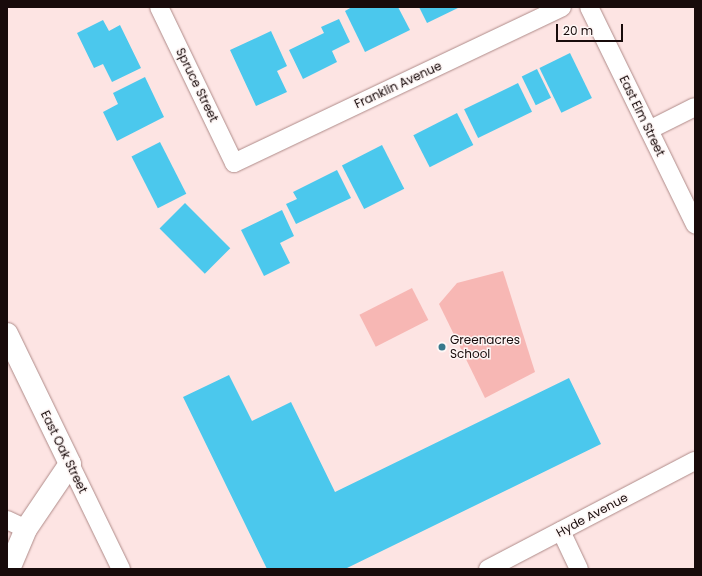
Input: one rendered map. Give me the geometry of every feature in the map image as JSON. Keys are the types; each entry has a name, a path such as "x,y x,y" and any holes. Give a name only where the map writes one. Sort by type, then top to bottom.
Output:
{"street":[{"name":"Spruce Street","path":"159,7 234,163"},
{"name":"Franklin Avenue","path":"234,163 562,7"},
{"name":"East Elm Street","path":"589,7 695,224"},
{"path":"649,130 695,107"},
{"name":"East Oak Street","path":"7,334 121,569"},
{"name":"Hyde Avenue","path":"488,569 695,461"},
{"path":"9,569 17,524 70,464"},
{"path":"561,531 579,569"}],"shaded area":[{"path":"503,271 535,372 485,398 439,304 457,283"},
{"path":"412,288 428,320 376,347 359,315"}],"building":[{"path":"352,7 398,7 410,30 365,52 345,11"},
{"path":"419,7 460,7 427,23"},
{"path":"339,19 350,42 332,51 337,62 303,79 289,50 324,33 321,27"},
{"path":"103,20 109,31 120,25 141,68 112,82 103,64 94,68 77,33"},
{"path":"271,31 287,66 277,71 287,92 256,106 230,50"},
{"path":"570,53 592,98 561,113 539,68"},
{"path":"537,69 551,98 536,105 522,76"},
{"path":"145,77 164,117 117,141 103,112 118,104 113,93"},
{"path":"518,83 532,112 478,138 464,109"},
{"path":"457,113 473,145 430,167 413,135"},
{"path":"160,142 186,194 158,208 131,157"},
{"path":"382,145 404,189 364,209 342,165"},
{"path":"337,170 351,198 296,224 286,204 297,199 293,192"},
{"path":"185,203 230,248 205,274 160,228"},
{"path":"282,210 294,236 280,243 290,263 264,276 241,230"},
{"path":"229,375 252,421 291,402 335,492 569,378 601,444 345,569 267,569 183,397"}],"place":[{"name":"Greenacres School","path":"442,347"}]}
